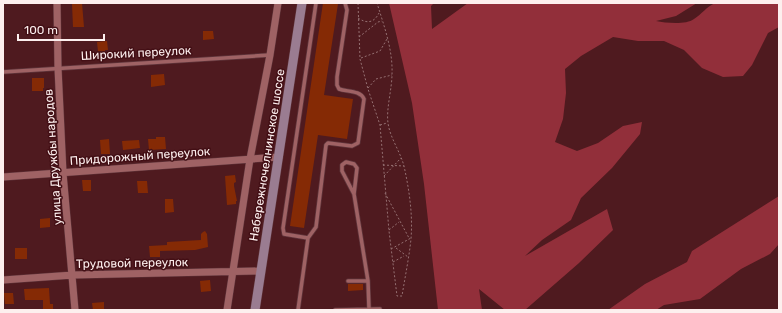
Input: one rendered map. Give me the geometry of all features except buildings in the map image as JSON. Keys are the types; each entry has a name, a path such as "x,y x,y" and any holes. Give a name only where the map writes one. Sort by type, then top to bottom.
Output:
{"main road":[{"name":"Набережночелнинское шоссе","path":"255,310 302,3"}],"street":[{"name":"улица Дружбы народов","path":"57,3 58,68 63,173 76,310"},
{"path":"227,310 250,159 270,55 278,3"},
{"name":"Придорожный переулок","path":"3,177 279,157"},
{"name":"Трудовой переулок","path":"3,280 73,275 261,271"}],"lane":[{"path":"308,238 284,234 283,228 316,3"},
{"path":"298,310 308,238 316,227 326,145 328,143 352,146 358,143 364,99 359,93 339,89 337,85 347,10 345,3"},
{"name":"Широкий переулок","path":"3,72 270,55"},
{"path":"354,194 342,171 342,165 346,162 354,164 357,168 354,194 368,281 369,309"},
{"path":"348,281 368,281"},
{"path":"335,310 380,308"}],"path":[{"path":"358,3 360,59 380,125 391,250 398,296 402,296 408,257 411,217 402,157 388,123 387,116 392,89 392,61 388,38 377,3"},
{"path":"358,17 363,21 369,22 375,19 379,11"},
{"path":"359,37 378,22 382,21"},
{"path":"360,59 380,51 388,38"},
{"path":"368,88 376,79 392,75"},
{"path":"380,125 388,123"},
{"path":"384,176 402,157"},
{"path":"383,165 404,166"},
{"path":"385,192 410,238"},
{"path":"389,231 400,221"},
{"path":"391,250 410,238"},
{"path":"396,247 408,257"},
{"path":"393,263 405,256"}],"shaded area":[{"path":"389,3 434,3 431,6 432,29 468,3 697,3 676,16 656,21 676,23 690,21 715,3 779,3 779,27 768,33 752,65 743,76 723,77 702,68 684,50 664,41 638,41 613,37 581,56 565,69 566,93 563,119 555,142 577,151 598,143 623,126 642,122 640,134 612,168 581,198 571,220 542,240 525,256 607,209 613,230 579,263 525,310 505,310 479,289 482,310 438,310 424,184 412,103"},
{"path":"779,196 779,244 770,254 741,269 700,299 664,305 656,310 608,310 645,284 687,262 692,251"}]}
